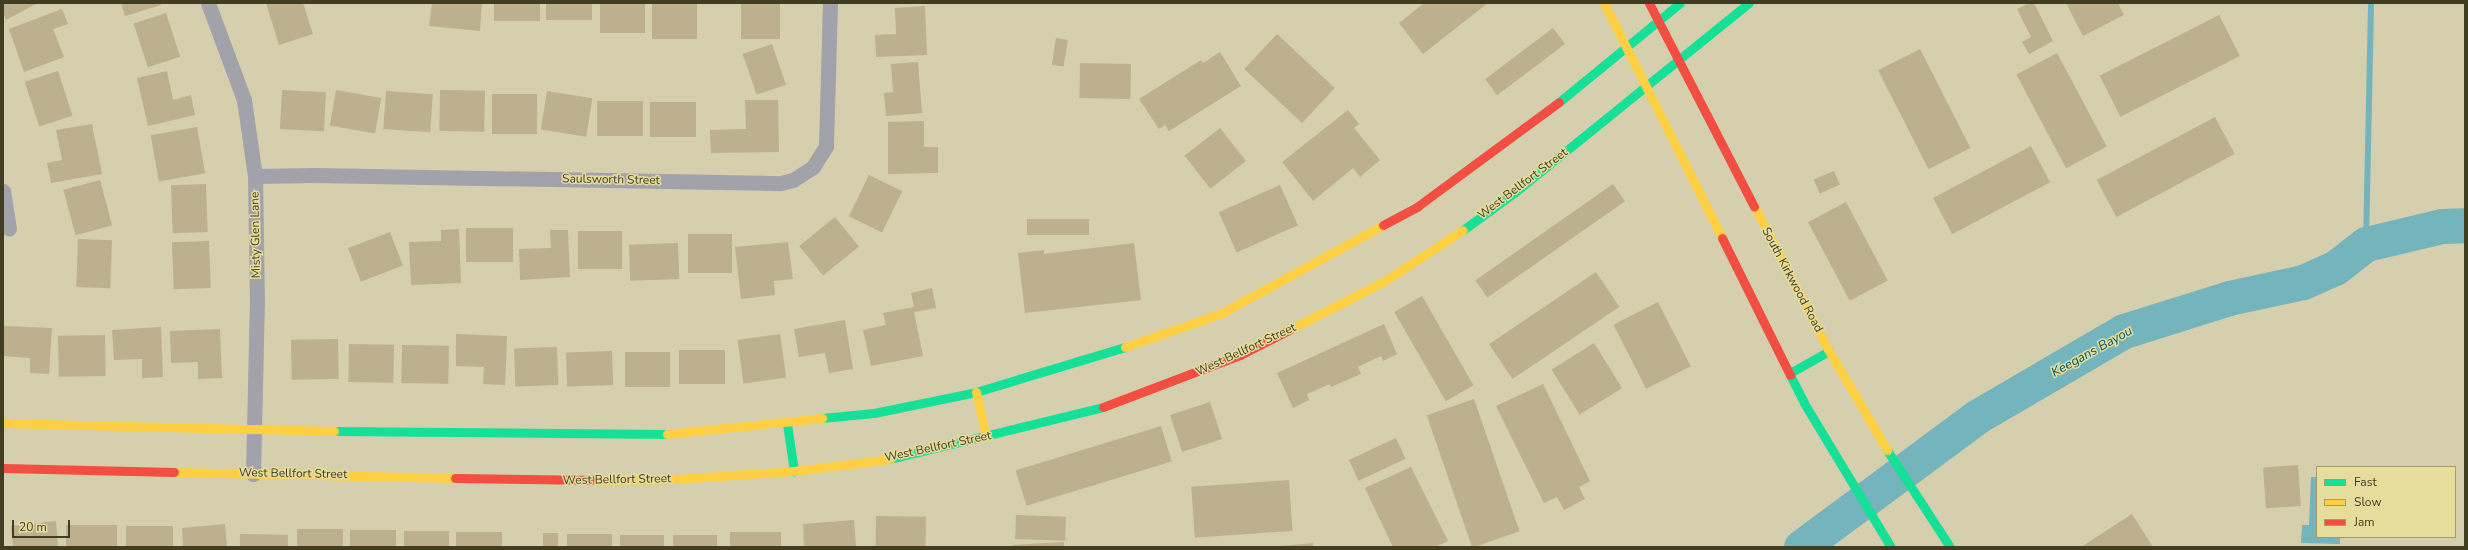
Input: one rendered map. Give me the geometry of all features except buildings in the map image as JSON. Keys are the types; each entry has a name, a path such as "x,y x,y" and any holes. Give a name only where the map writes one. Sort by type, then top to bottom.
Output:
{"main road":[{"path":"1604,3 1628,47 1647,88 1790,373 1841,466 1889,545"},
{"name":"South Kirkwood Road","path":"1649,3 1829,350 1881,440 1950,547"},
{"path":"3,424 254,430 673,434 787,424 874,413 976,392 1084,361 1192,325 1220,314 1271,288 1418,206 1502,146 1628,47 1680,3"},
{"name":"West Bellfort Street","path":"3,468 560,480 677,479 794,471 888,459 986,437 1101,408 1205,370 1383,282 1441,246 1508,197 1647,88 1749,3"},
{"path":"1790,373 1829,350"},
{"path":"976,392 986,437"},
{"path":"787,424 794,471"}],"street":[{"name":"Misty Glen Lane","path":"208,3 244,100 255,176 257,298 253,474"},
{"name":"Saulsworth Street","path":"255,176 315,175 781,184 804,175 821,157 826,146 830,3"},
{"path":"3,191 9,229"}],"water":[{"path":"2311,477 2316,477 2316,538 2340,538 2340,544 2301,543 2302,525 2309,525"}],"waterway":[{"path":"2366,244 2371,3"},
{"name":"Keegans Bayou","path":"1801,547 1978,416 2124,331 2229,298 2303,282 2335,268 2366,244 2442,226 2465,225"}],"traffic: fast":[{"path":"1559,102 1680,3"},
{"path":"1463,230 1514,193 1749,3"},
{"path":"822,418 874,413 976,392 1125,347"},
{"path":"1790,373 1829,351"},
{"path":"1790,375 1804,403 1891,547"},
{"path":"890,459 1103,407"},
{"path":"787,424 794,471"},
{"path":"334,431 667,434"},
{"path":"1887,450 1950,547"}],"traffic: slow":[{"path":"1604,3 1722,238"},
{"path":"1754,206 1829,351 1887,450"},
{"path":"1125,347 1220,314 1383,225"},
{"path":"1289,330 1383,282 1463,230"},
{"path":"976,392 986,437"},
{"path":"667,434 822,418"},
{"path":"3,423 334,431"},
{"path":"598,480 677,479 794,471 890,459"},
{"path":"174,472 455,478"}],"traffic: jam":[{"path":"1649,3 1754,206"},
{"path":"1383,225 1418,206 1559,102"},
{"path":"1722,238 1790,375"},
{"path":"1103,407 1240,355 1289,330"},
{"path":"3,468 174,472"},
{"path":"455,478 598,480"}]}
